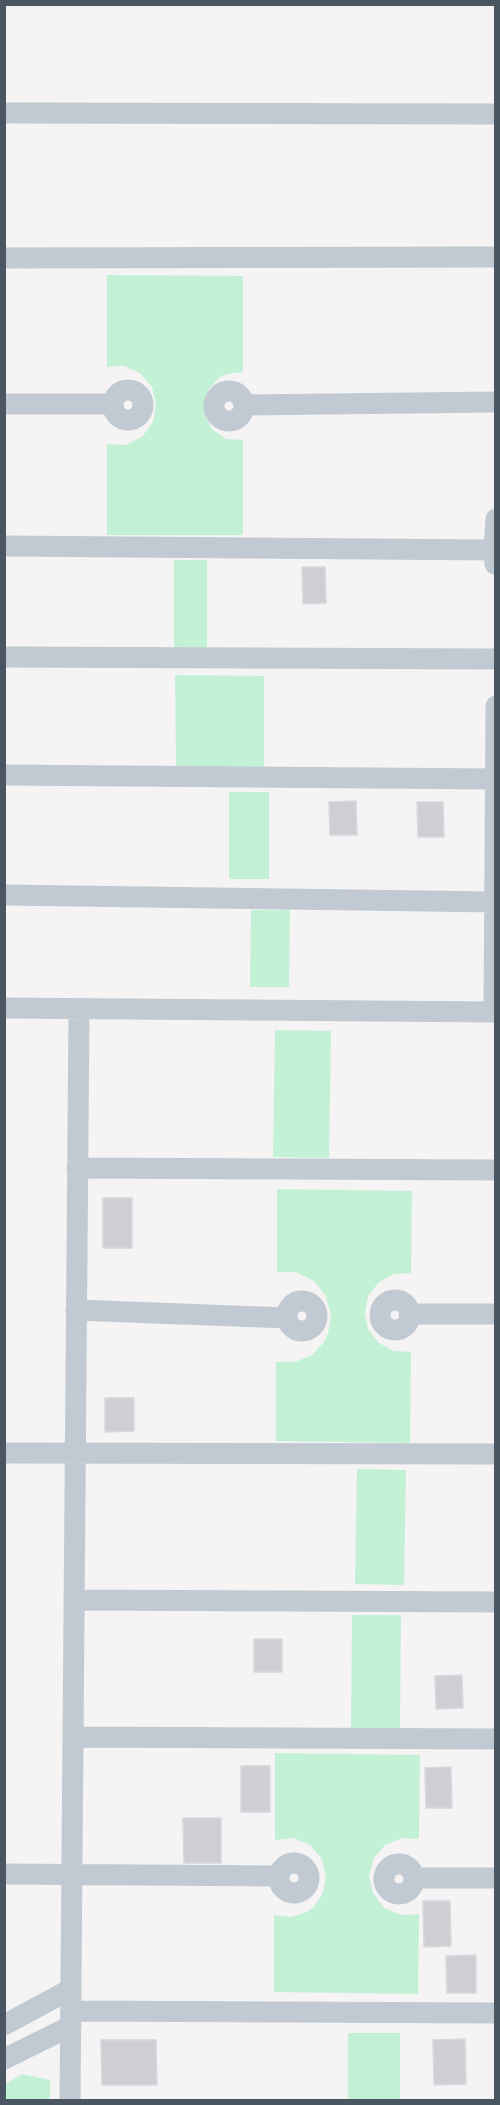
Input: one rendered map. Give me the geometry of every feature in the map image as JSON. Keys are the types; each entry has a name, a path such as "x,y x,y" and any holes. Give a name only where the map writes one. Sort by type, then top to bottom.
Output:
{"street":[{"path":"4,112 495,114"},
{"path":"4,258 495,257"},
{"path":"244,405 495,402"},
{"path":"4,404 113,404"},
{"path":"4,546 495,557 495,519"},
{"path":"4,657 495,659"},
{"path":"4,1008 495,1012 495,706"},
{"path":"4,775 494,779"},
{"path":"4,895 495,902"},
{"path":"70,2100 79,1010"},
{"path":"77,1168 495,1170"},
{"path":"76,1310 287,1318"},
{"path":"410,1314 495,1314"},
{"path":"4,1453 495,1454"},
{"path":"74,1600 495,1602"},
{"path":"73,1737 495,1739"},
{"path":"4,1874 279,1876"},
{"path":"414,1878 495,1878"},
{"path":"4,2025 71,1989"},
{"path":"4,2059 71,2018 495,2013"}],"green space":[{"path":"107,275 243,276 243,372 220,377 209,389 204,404 204,413 212,429 226,439 243,440 243,535 107,535 107,444 125,445 142,437 153,422 156,404 152,387 140,373 124,366 107,367"},
{"path":"174,560 207,560 207,648 174,648"},
{"path":"175,675 264,676 264,768 176,767"},
{"path":"229,792 269,792 269,879 229,879"},
{"path":"251,910 290,910 289,987 250,987"},
{"path":"275,1030 331,1031 329,1158 273,1157"},
{"path":"277,1189 412,1191 411,1273 394,1274 379,1282 368,1296 365,1313 368,1329 379,1343 394,1351 411,1352 410,1443 276,1441 276,1362 295,1362 312,1355 328,1334 331,1315 326,1296 314,1281 296,1272 277,1272"},
{"path":"357,1469 406,1470 404,1585 355,1584"},
{"path":"352,1615 401,1615 400,1730 351,1729"},
{"path":"275,1753 420,1755 419,1839 402,1838 385,1845 374,1858 369,1876 373,1893 384,1908 401,1915 419,1914 418,1994 274,1992 274,1915 291,1917 314,1907 323,1893 326,1877 322,1859 310,1845 293,1838 275,1840"},
{"path":"348,2033 400,2033 400,2100 348,2100"},
{"path":"22,2074 50,2080 50,2100 5,2100 5,2084"}],"building":[{"path":"302,567 325,567 326,603 303,604"},
{"path":"356,801 357,835 330,835 329,802"},
{"path":"417,802 443,802 444,837 418,837"},
{"path":"103,1198 132,1198 132,1248 103,1248"},
{"path":"105,1398 134,1398 134,1431 105,1432"},
{"path":"254,1639 282,1639 282,1672 254,1672"},
{"path":"462,1675 463,1708 436,1709 435,1676"},
{"path":"241,1766 270,1766 270,1812 241,1812"},
{"path":"451,1767 452,1808 426,1808 425,1768"},
{"path":"183,1818 221,1818 221,1863 184,1863"},
{"path":"423,1901 450,1901 451,1946 424,1947"},
{"path":"476,1955 476,1993 447,1993 446,1956"},
{"path":"465,2039 466,2084 434,2085 433,2040"},
{"path":"101,2040 156,2040 157,2085 102,2085"}]}
